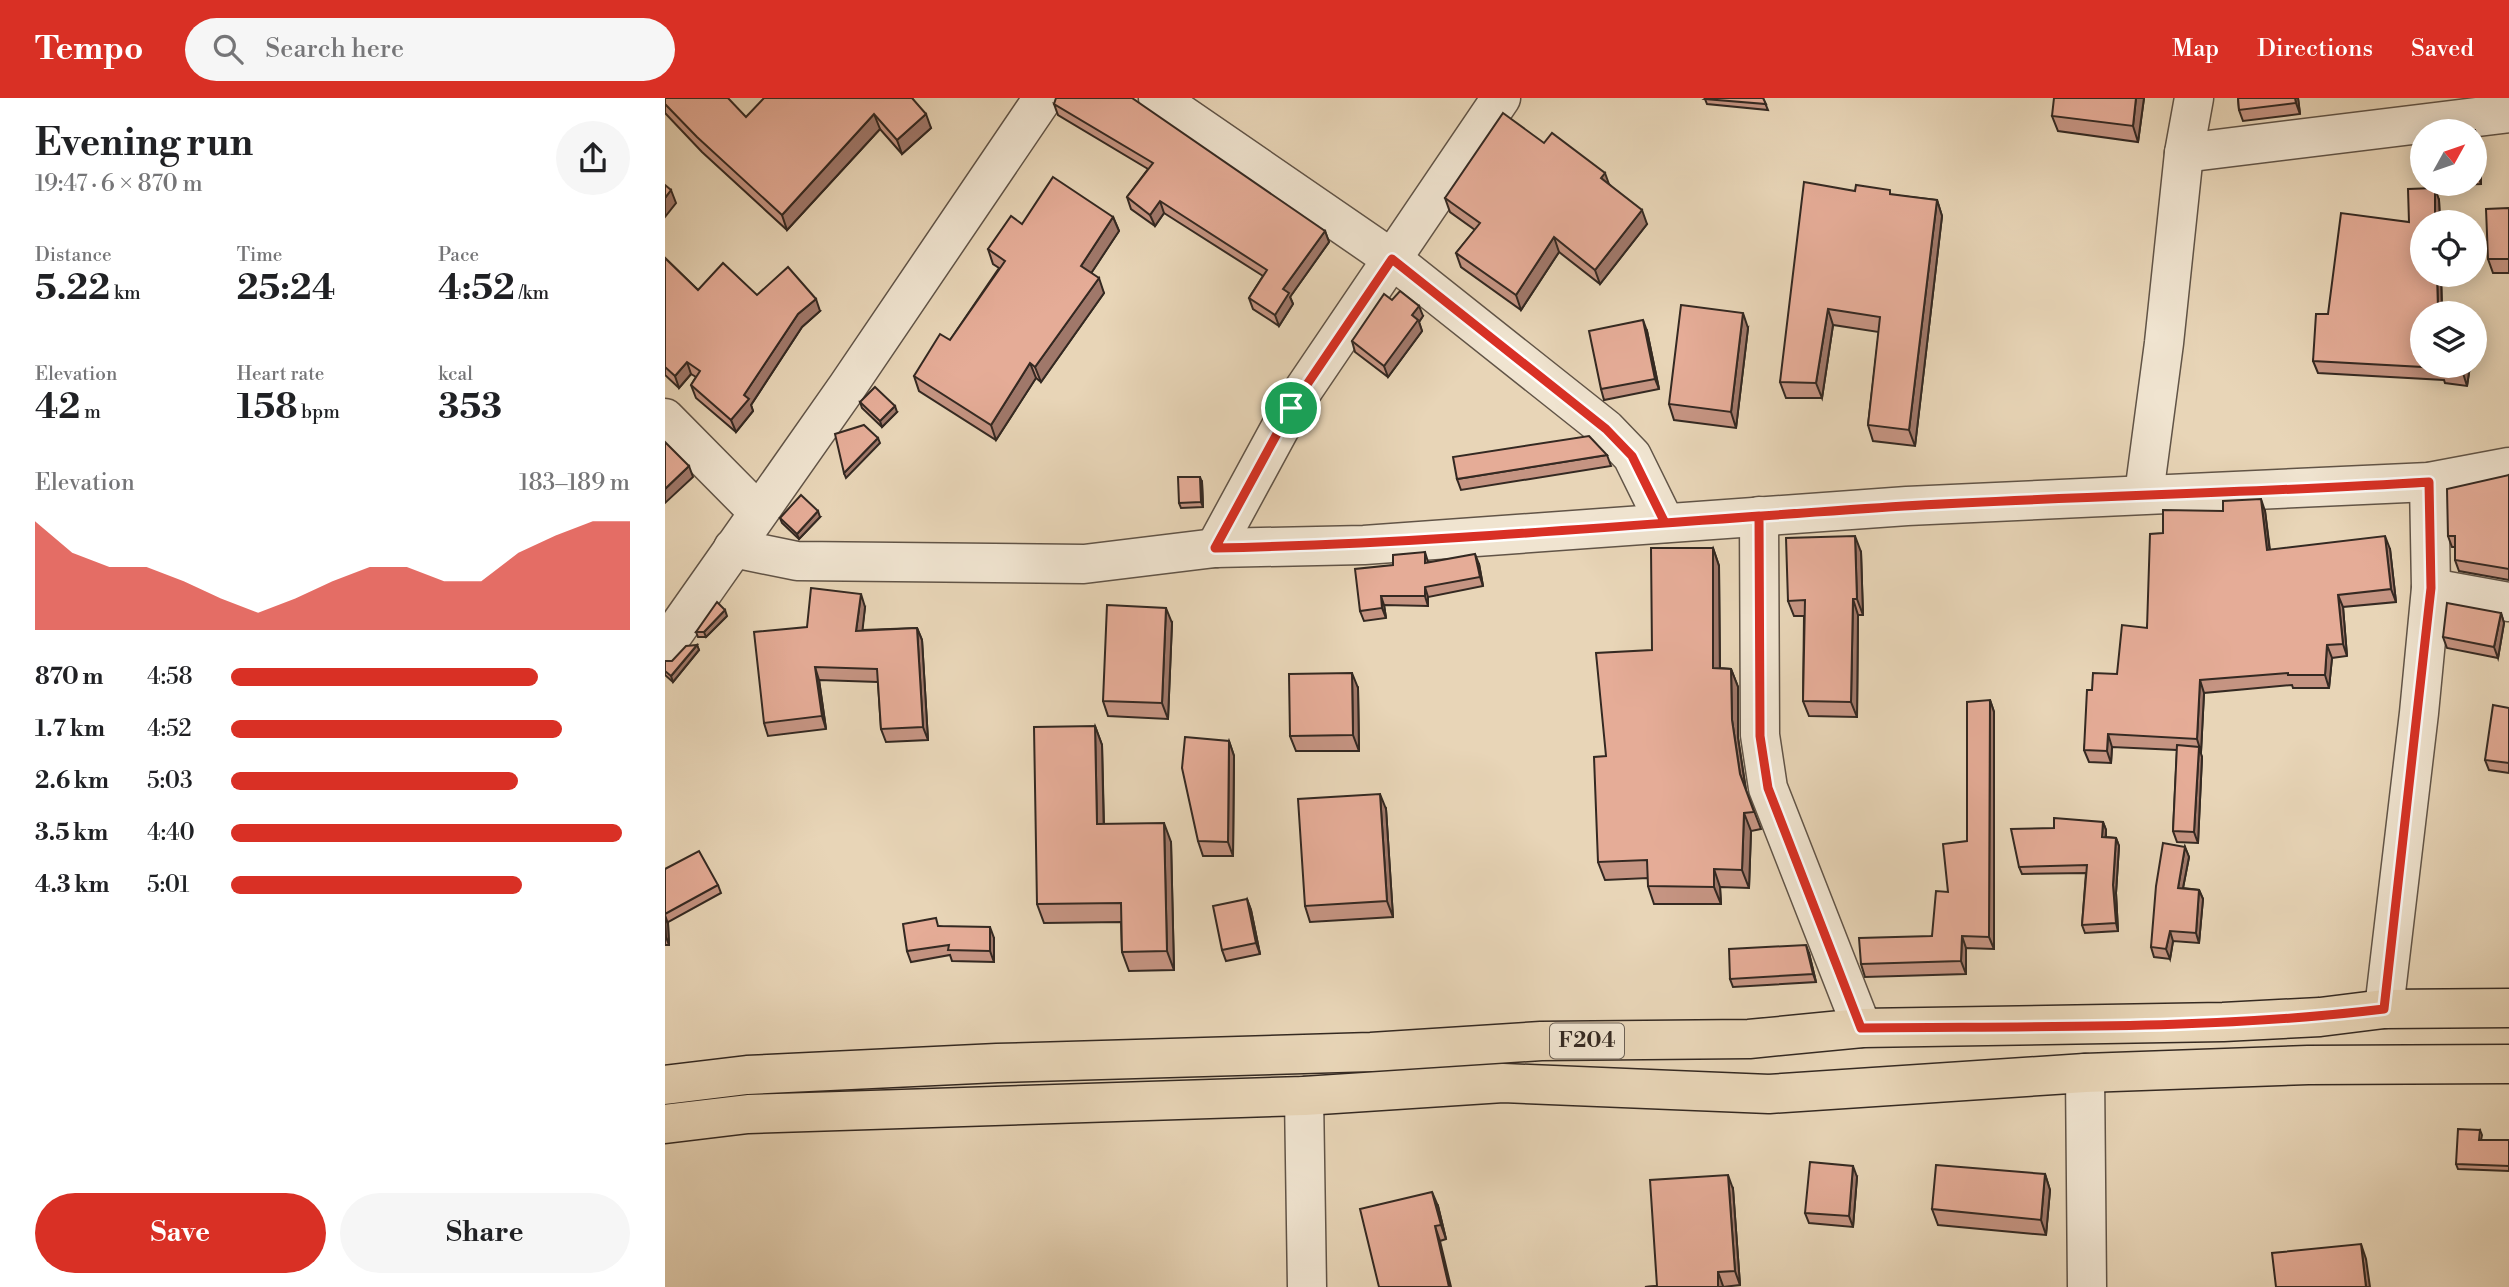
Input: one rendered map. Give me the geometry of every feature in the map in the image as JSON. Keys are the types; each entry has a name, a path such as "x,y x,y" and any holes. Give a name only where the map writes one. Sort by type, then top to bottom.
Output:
{"main road":[{"name":"F204","path":"665,1085 694,1080 830,1071 1371,1052 1541,1041 1749,1039 1861,1028 2223,1021 2320,1017 2384,1009 2509,1008"},
{"name":"F204","path":"665,1124 748,1114 1304,1096 1503,1083 1769,1094 2085,1073 2308,1065 2509,1064"}],"street":[{"path":"665,646 757,511 847,387 1043,98"},
{"path":"1158,98 1392,259 1606,429 1632,456 1665,523"},
{"path":"1215,548 1291,408 1501,98"},
{"path":"2144,494 2164,343 2184,153 2194,98"},
{"path":"2184,153 2509,113"},
{"path":"665,418 757,511"},
{"path":"733,548 797,561 1084,564 1215,548 1364,545 1759,516 2144,494 2300,490 2429,482 2509,467"},
{"path":"2384,1009 2431,588 2429,482"},
{"path":"1759,516 1760,736 1768,788 1861,1028"},
{"path":"2431,588 2509,602"},
{"path":"2085,1073 2087,1287"},
{"path":"1304,1096 1307,1287"}],"building":[{"path":"665,98 728,98 746,117 764,98 912,98 926,114 897,140 874,114 782,215 697,137 665,104"},
{"path":"1056,98 1132,98 1325,231 1283,289 1289,293 1275,315 1249,298 1267,270 1160,201 1150,215 1127,197 1153,163 1054,104"},
{"path":"1763,98 1766,104 1705,99"},
{"path":"2054,98 2136,98 2133,126 2052,116"},
{"path":"2238,98 2295,98 2296,103 2239,110"},
{"path":"1503,113 1544,143 1552,133 1605,173 1601,178 1642,210 1595,270 1554,237 1516,295 1456,253 1480,223 1445,198"},
{"path":"1053,177 1113,217 1081,266 1099,278 1035,367 1030,363 991,425 914,376 940,334 950,340 1005,261 988,249 1011,216 1022,224"},
{"path":"1804,182 1855,191 1856,185 1890,190 1890,194 1937,200 1909,430 1868,425 1880,317 1828,309 1816,383 1780,382"},
{"path":"665,185 671,190 665,198"},
{"path":"2408,189 2410,196 2435,196 2435,210 2410,210 2410,287 2437,287 2438,301 2410,301 2410,366 2313,361 2316,314 2328,314 2341,213 2409,222"},
{"path":"2509,208 2509,259 2488,259 2486,209"},
{"path":"665,258 698,290 723,263 757,295 788,267 816,299 798,314 744,395 749,399 731,420 691,385 700,371 687,362 675,376 665,367"},
{"path":"1400,291 1419,306 1412,315 1418,320 1384,366 1352,341 1384,294 1392,300"},
{"path":"1681,305 1743,313 1731,412 1669,404"},
{"path":"1643,320 1655,379 1601,389 1589,331"},
{"path":"875,387 895,406 880,421 860,402"},
{"path":"864,425 878,438 844,473 835,434"},
{"path":"1589,436 1607,455 1457,479 1453,457"},
{"path":"665,442 689,466 665,489"},
{"path":"2509,475 2509,569 2455,560 2455,536 2448,536 2447,489"},
{"path":"1178,477 1200,477 1201,502 1179,503"},
{"path":"801,495 818,511 797,534 780,518"},
{"path":"2261,499 2267,550 2385,536 2391,589 2338,595 2343,644 2327,645 2325,675 2288,673 2200,680 2197,739 2108,734 2107,751 2084,750 2087,690 2092,690 2093,673 2117,674 2122,625 2147,628 2150,534 2163,533 2163,510 2223,511 2223,501"},
{"path":"1855,536 1857,599 1853,599 1851,702 1803,701 1805,600 1788,601 1786,538"},
{"path":"1651,548 1713,548 1713,668 1731,669 1732,720 1740,774 1754,812 1744,813 1742,870 1714,869 1714,887 1648,886 1647,860 1598,862 1594,757 1606,756 1596,653 1652,650"},
{"path":"1425,552 1425,563 1475,554 1480,577 1425,587 1425,596 1381,596 1382,608 1360,611 1355,569 1393,565 1393,555"},
{"path":"811,588 861,594 856,631 917,628 923,727 881,729 877,669 815,667 822,716 764,723 754,632 807,627"},
{"path":"717,602 725,610 704,632 696,632"},
{"path":"2447,603 2501,613 2494,647 2443,637"},
{"path":"1107,605 1166,608 1162,703 1103,701"},
{"path":"697,645 671,676 665,671 665,661 672,661 686,646"},
{"path":"1352,673 1353,735 1290,736 1289,674"},
{"path":"1990,700 1989,937 1962,936 1961,961 1861,964 1859,938 1932,936 1936,891 1948,892 1943,844 1967,841 1967,702"},
{"path":"2493,705 2509,708 2509,763 2485,760"},
{"path":"1095,726 1097,824 1164,823 1167,951 1122,952 1121,903 1037,904 1034,727"},
{"path":"1185,737 1229,741 1228,842 1198,841 1182,768"},
{"path":"2177,745 2199,747 2194,832 2173,831"},
{"path":"1380,794 1387,901 1305,906 1298,799"},
{"path":"2054,818 2103,822 2102,837 2116,838 2113,885 2116,923 2082,925 2087,865 2019,867 2011,829 2054,828"},
{"path":"2163,843 2185,847 2178,888 2199,890 2196,933 2170,931 2166,949 2151,947"},
{"path":"699,851 718,885 665,914 665,869"},
{"path":"1247,899 1256,943 1222,950 1213,906"},
{"path":"936,918 938,926 990,927 990,951 948,950 949,945 907,951 903,924"},
{"path":"1806,945 1813,974 1730,979 1729,949"},
{"path":"2458,1129 2480,1130 2479,1140 2509,1140 2509,1166 2456,1164"},
{"path":"1810,1162 1853,1166 1849,1216 1805,1213"},
{"path":"1936,1165 2045,1174 2041,1220 1932,1209"},
{"path":"1728,1175 1735,1271 1718,1272 1718,1287 1645,1287 1657,1286 1650,1180"},
{"path":"1432,1192 1441,1225 1435,1226 1449,1287 1379,1287 1360,1209"},
{"path":"2361,1244 2366,1287 2276,1287 2272,1253"}],"route":[{"path":"1291,408 1215,548 1364,545 1665,523 1759,516 1907,506 2429,482 2431,588 2384,1009 2320,1017 2223,1021 1861,1028 1768,788 1760,736 1759,516 1665,523 1632,456 1606,429 1392,259 1291,408"}]}
